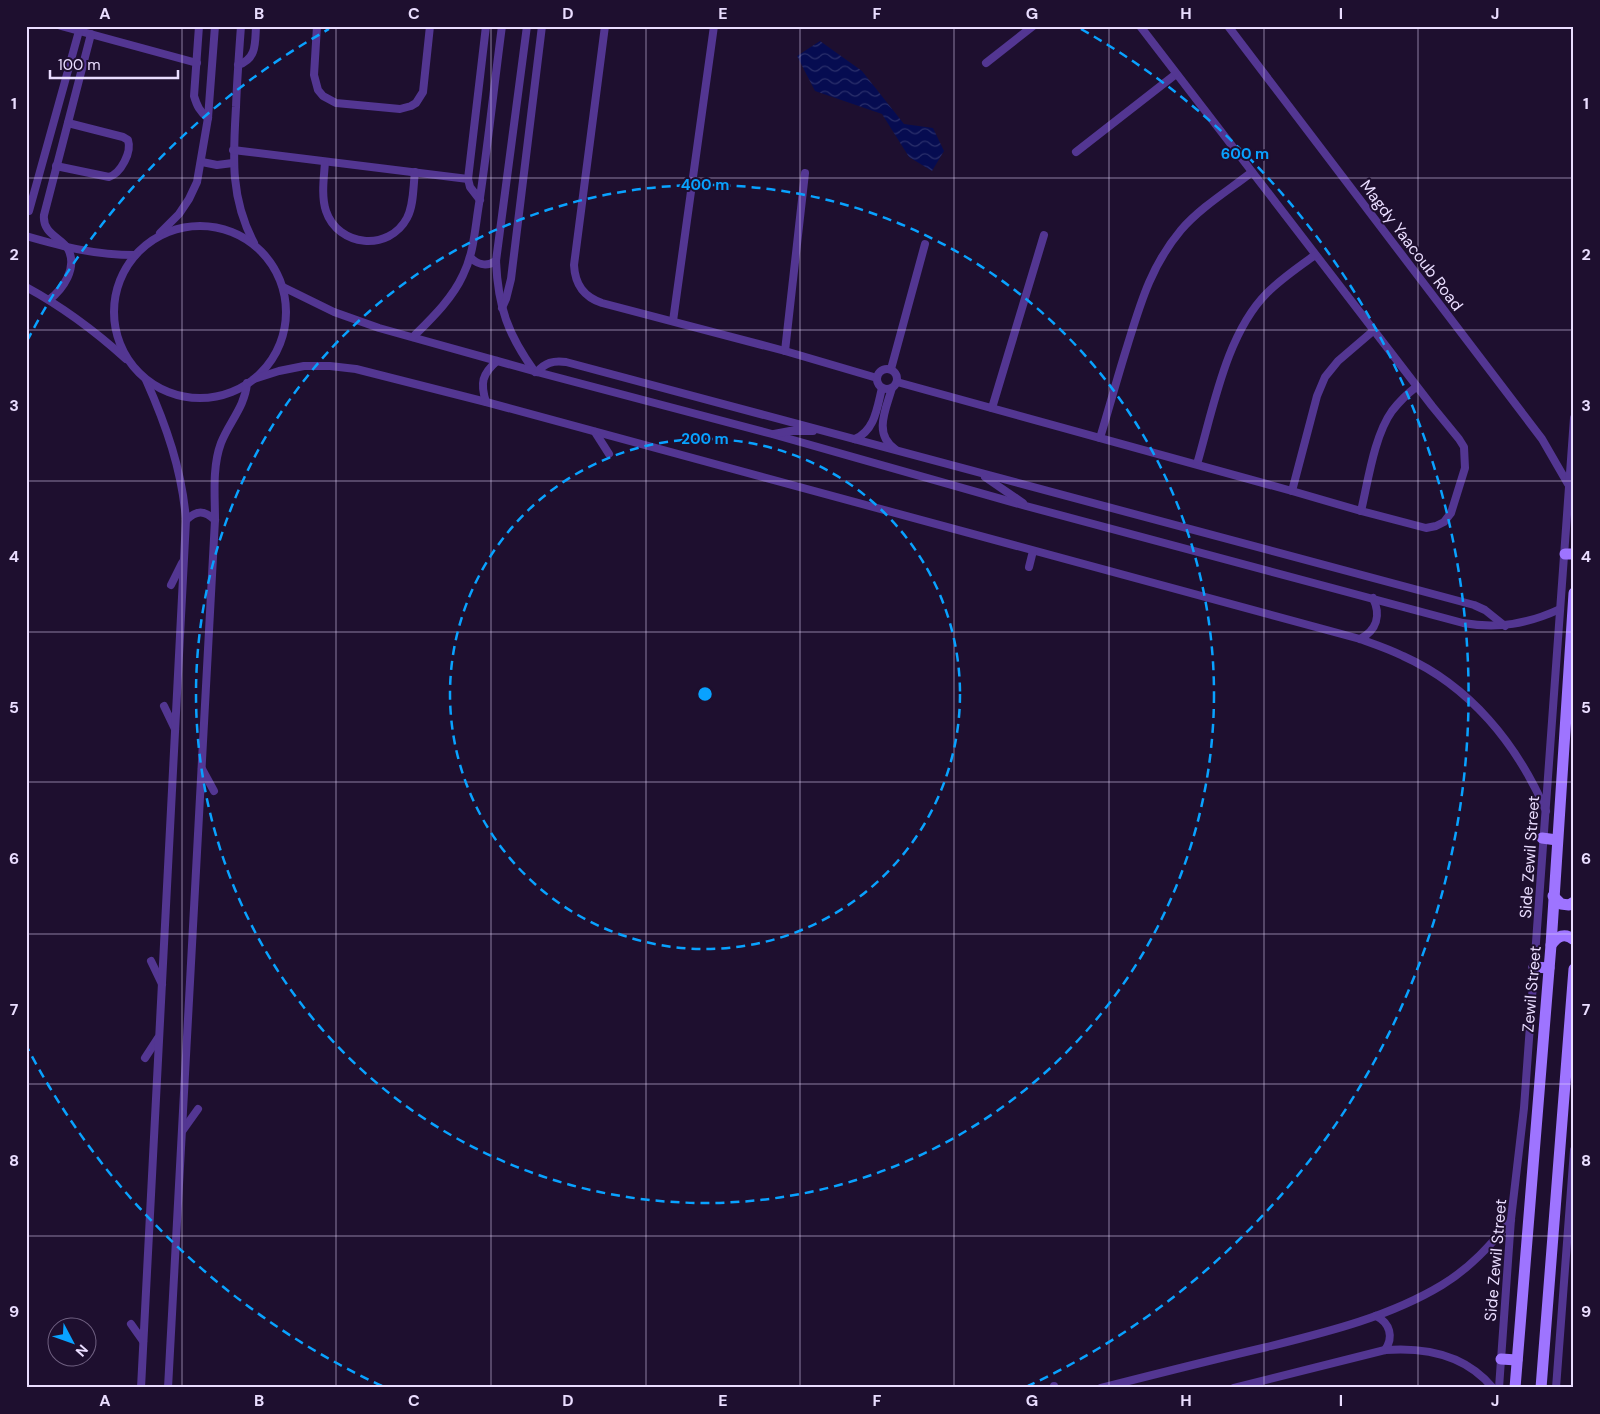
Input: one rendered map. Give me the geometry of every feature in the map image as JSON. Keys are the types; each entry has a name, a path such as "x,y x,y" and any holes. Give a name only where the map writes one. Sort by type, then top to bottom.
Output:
{"main road":[{"name":"Zewil Street","path":"1515,1388 1549,968 1557,840 1570,710 1574,593"},
{"path":"1542,838 1557,840"},
{"path":"1553,896 1561,904 1569,905 1574,902"},
{"path":"1550,945 1555,939 1563,936 1574,940"},
{"path":"1534,967 1549,968"},
{"path":"1541,1388 1574,969"},
{"path":"1501,1360 1517,1360"}],"street":[{"path":"61,26 197,63"},
{"path":"200,26 194,96 196,105 208,118"},
{"path":"129,361 117,335 114,307 120,280 135,255 179,214 190,198 197,182 202,162 208,118 215,26"},
{"path":"168,1388 215,520 216,464 221,442 242,405 250,381 271,360 282,338 286,313 283,287 272,264 255,245 247,230 234,182 233,150 241,26"},
{"path":"238,65 249,60 255,50 256,26"},
{"path":"317,26 314,75 318,90 322,96 336,103 400,109 416,103 423,92 430,26"},
{"path":"480,200 470,187 468,179 486,26"},
{"path":"413,337 455,291 470,257 480,200 502,26"},
{"path":"526,26 496,261 498,294 502,308 516,342 536,372"},
{"path":"502,308 511,278 542,26"},
{"path":"605,26 574,265 574,277 579,287 593,300 785,351 877,378"},
{"path":"673,321 714,26"},
{"path":"986,63 1033,26"},
{"path":"882,388 894,385 992,408 1426,528 1444,522 1451,513 1465,468 1464,447 1459,439 1416,387 1140,26"},
{"name":"Magdy Yaacoub Road","path":"1228,26 1542,440 1569,484"},
{"path":"44,215 28,211 79,31"},
{"path":"49,300 66,283 70,266 68,248 49,231 45,224 44,215 91,34"},
{"path":"1076,152 1176,74"},
{"path":"56,166 109,177 115,175 121,169 129,148 129,143 123,137 68,123"},
{"path":"233,150 468,179"},
{"path":"202,162 217,166 233,163"},
{"path":"325,162 324,199 329,219 340,233 364,242 374,241 392,234 406,219 410,210 415,172"},
{"path":"1100,438 1142,295 1154,269 1167,248 1183,228 1252,172"},
{"path":"785,351 805,173"},
{"path":"152,240 186,226 204,226 222,228 240,235 255,245"},
{"path":"992,408 1044,235"},
{"path":"26,236 92,253 135,255"},
{"path":"891,369 925,244"},
{"path":"1196,464 1228,358 1238,334 1252,311 1266,294 1315,255"},
{"path":"470,257 482,265 490,265 496,261"},
{"path":"26,287 49,300 97,333 129,361 146,380 161,413 177,463 182,483 186,520 141,1388"},
{"path":"283,287 345,317 379,328 536,372 772,434 1026,506 1463,623 1505,626 1534,620 1560,609"},
{"path":"1292,491 1317,396 1325,377 1338,361 1373,331"},
{"path":"486,402 482,391 483,379 488,369 497,361"},
{"path":"536,372 550,362 566,362 1474,605 1485,610 1505,626"},
{"path":"146,380 167,392 190,398 214,397 279,371 330,366 356,369 486,402 1360,639 1403,656 1424,667 1459,691 1481,711 1507,741 1525,767 1546,810"},
{"path":"882,388 878,384 877,378 880,371 887,368 891,369 896,373 882,429 884,438 896,450"},
{"path":"1361,511 1382,429 1391,412 1402,398 1416,387"},
{"path":"854,439 862,436 872,425 882,388"},
{"name":"Side Zewil Street","path":"1499,1388 1511,1218 1524,1108 1560,609 1569,554 1569,484 1574,418"},
{"path":"772,434 809,430 827,432"},
{"path":"595,432 609,454"},
{"path":"975,471 1004,489 1026,506"},
{"path":"186,520 192,514 200,512 209,514 215,520"},
{"path":"1029,566 1033,550"},
{"path":"171,585 184,559"},
{"path":"1360,639 1367,635 1377,622 1378,614 1373,598"},
{"path":"164,706 176,730"},
{"path":"202,767 214,791"},
{"path":"150,961 163,985"},
{"path":"145,1058 159,1036"},
{"path":"182,1132 198,1109"},
{"path":"1556,1388 1574,1150"},
{"path":"1101,1388 1316,1334 1376,1316 1422,1296 1462,1271 1480,1255 1511,1218"},
{"path":"1376,1316 1390,1330 1390,1341 1385,1350"},
{"path":"132,1324 143,1342"},
{"path":"1234,1388 1385,1350 1416,1349 1444,1354 1469,1367 1493,1388"}],"water":[{"path":"820,41 862,71 904,124 933,128 944,151 932,171 909,157 882,114 815,91 797,56"}]}
